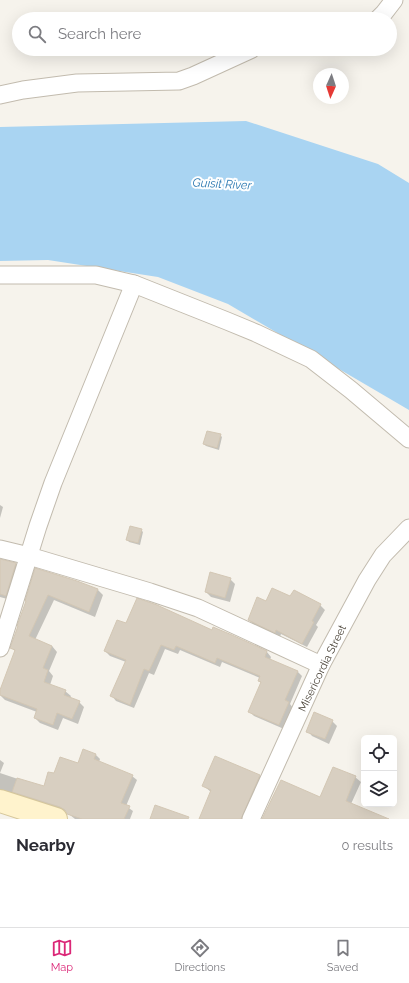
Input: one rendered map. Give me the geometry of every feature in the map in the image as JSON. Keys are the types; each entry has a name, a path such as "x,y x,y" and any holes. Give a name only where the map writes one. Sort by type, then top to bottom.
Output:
{"main road":[{"path":"0,801 56,819"}],"street":[{"path":"385,12 394,0"},
{"path":"0,95 23,90 77,83 179,81 237,56"},
{"path":"0,275 96,275 134,284 256,333 311,359 409,438"},
{"path":"0,648 53,483 134,284"},
{"name":"Misericordia Street","path":"251,819 321,665 367,580 383,555 409,528"},
{"path":"0,549 29,556 150,592 198,608 321,665"}],"water":[{"name":"Guisit River","path":"246,121 378,164 409,183 409,410 228,304 158,277 48,260 0,261 0,127"}],"building":[{"path":"207,431 221,434 217,448 203,444"},
{"path":"130,526 142,529 138,543 126,540"},
{"path":"0,559 16,563 6,596 0,594"},
{"path":"35,568 98,589 89,612 48,595 29,636 52,646 43,668 48,670 44,682 66,690 64,695 80,701 72,719 57,713 53,725 34,718 37,709 0,695 0,690 15,650 10,648 26,601"},
{"path":"210,572 231,578 225,598 205,592"},
{"path":"272,588 290,596 294,590 321,604 312,621 314,622 302,644 276,630 275,633 248,620 257,597 266,601"},
{"path":"137,598 157,605 212,630 213,627 232,635 267,651 265,657 298,671 285,700 289,702 279,725 248,712 261,682 258,681 260,676 217,658 215,663 176,646 174,650 161,645 149,671 144,669 130,705 110,696 126,660 104,651 117,620 126,623"},
{"path":"314,712 333,720 325,739 306,732"},
{"path":"83,749 96,754 94,759 133,775 121,803 130,806 124,819 82,819 67,814 65,810 60,807 12,792 17,778 44,786 48,772 54,773 60,757 78,763"},
{"path":"215,756 260,775 241,819 199,819 211,790 202,786"},
{"path":"333,767 356,776 346,801 389,819 262,819 281,780 320,797"},
{"path":"155,805 189,817 188,819 150,819"}]}
